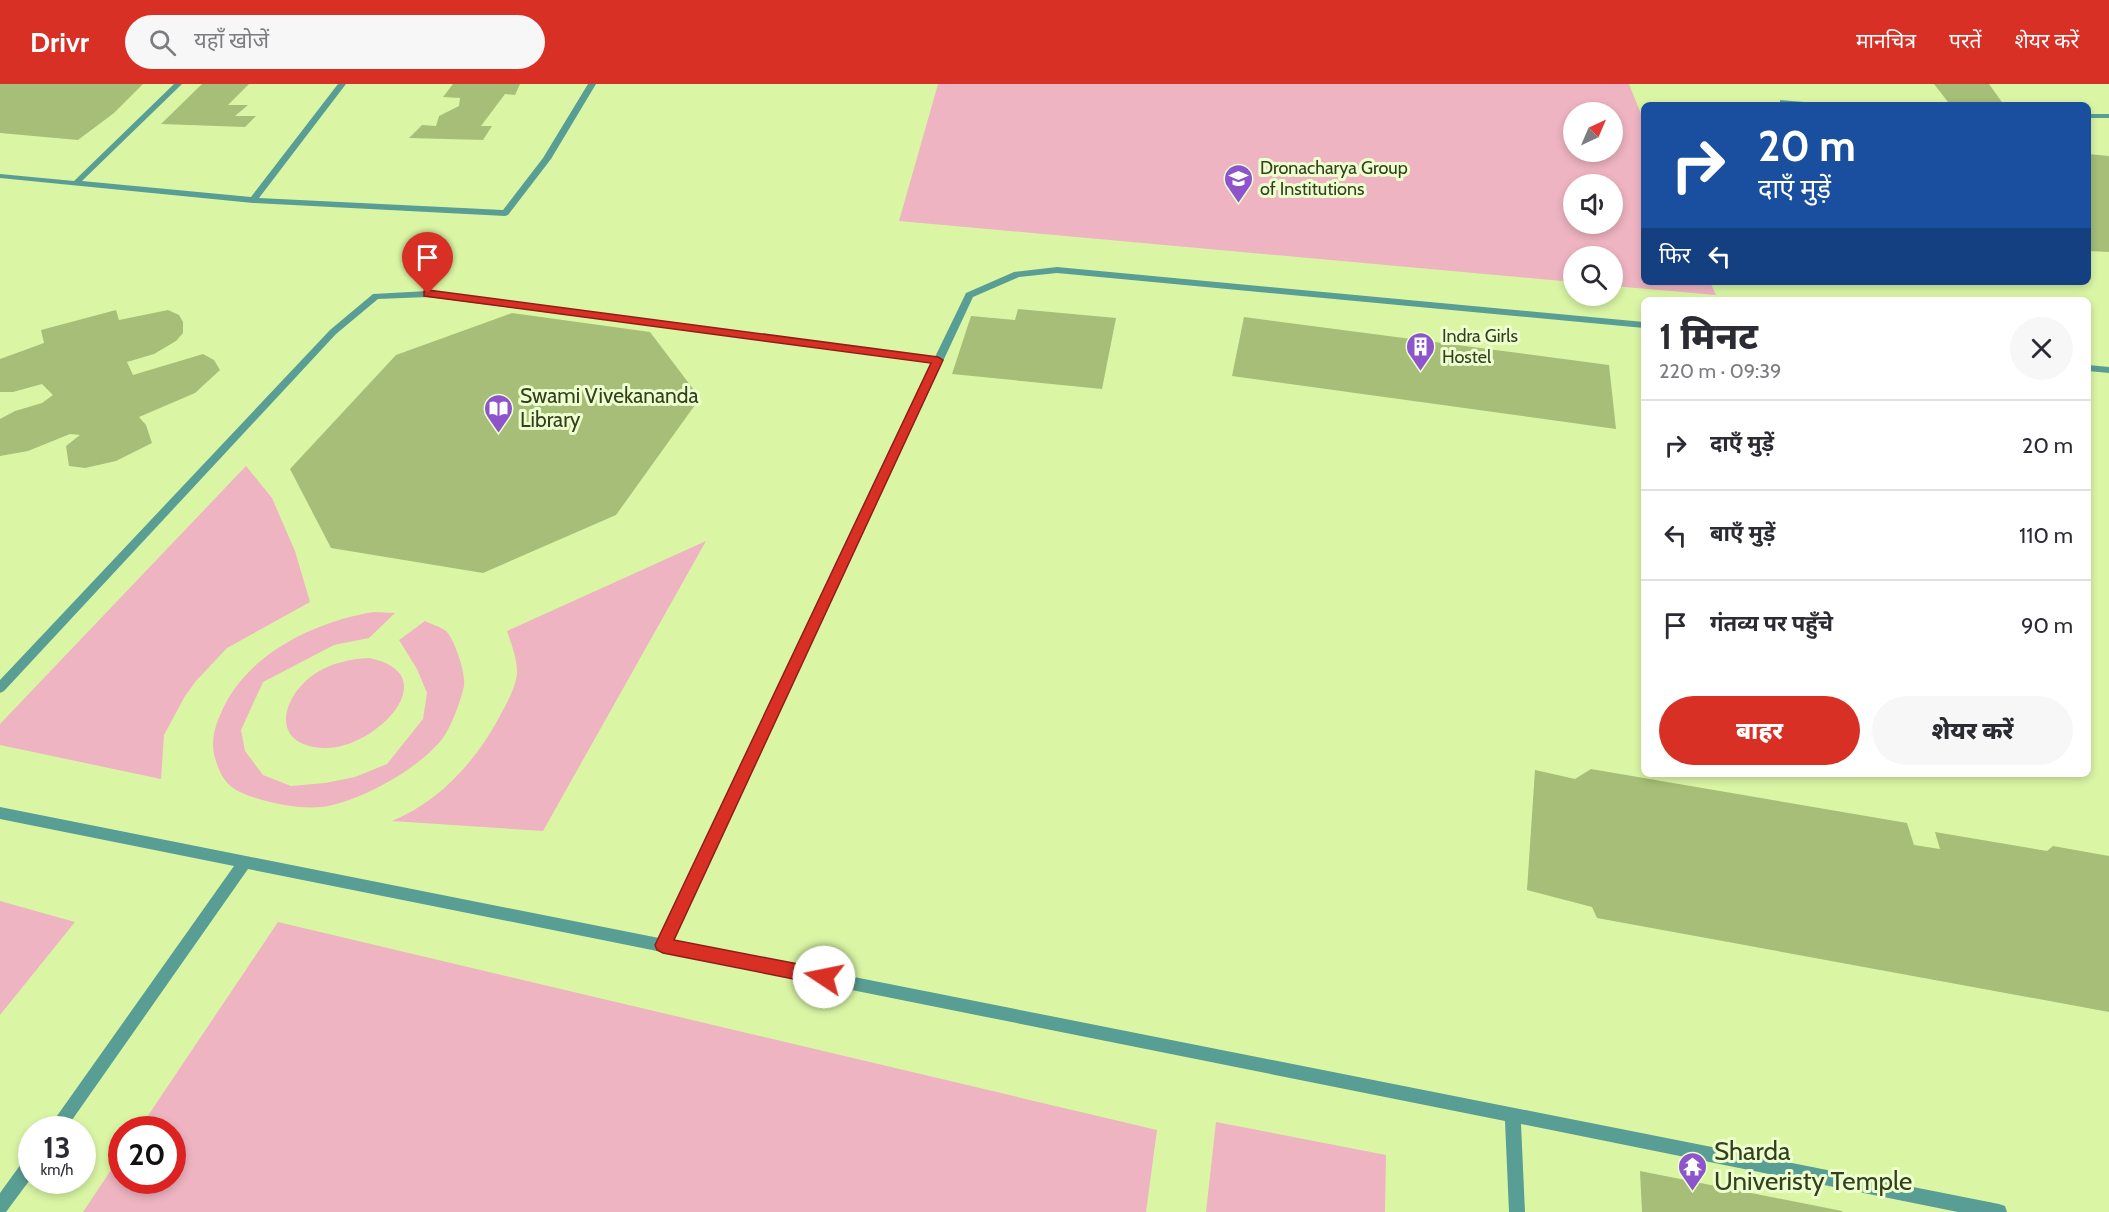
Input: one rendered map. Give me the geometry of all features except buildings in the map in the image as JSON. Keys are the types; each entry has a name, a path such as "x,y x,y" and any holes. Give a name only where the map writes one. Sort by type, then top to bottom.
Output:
{"street":[{"path":"75,184 178,84"},
{"path":"253,200 342,84"},
{"path":"0,176 253,200 505,213 547,159 592,84"},
{"path":"2091,116 2109,116"},
{"path":"663,945 969,295 1017,274 1057,270 1641,325"},
{"path":"0,688 333,332 376,296 428,294 938,360"},
{"path":"2091,368 2109,370"},
{"path":"0,813 1999,1212"},
{"path":"65,1116 245,862"},
{"path":"1513,1115 1517,1212"},
{"path":"0,1207 18,1182"}],"shaded area":[{"name":"Dronacharya Group of Institutions","path":"938,84 1629,84 1641,114 1641,285 1711,285 1716,295 1623,287 1623,246 1563,246 1563,281 899,221"},
{"path":"246,466 272,498 295,551 310,602 227,648 196,681 185,696 164,735 161,779 0,745 0,724"},
{"path":"706,541 543,831 392,821 427,802 443,790 470,761 493,728 510,696 517,676 514,651 507,631"},
{"path":"374,612 395,613 369,638 334,645 263,682 241,730 245,751 263,775 291,786 355,777 387,764 423,719 427,693 417,669 399,640 425,621 446,631 449,635 462,666 464,681 460,701 450,725 438,744 402,774 357,797 328,806 301,807 273,803 230,786 222,776 213,749 216,725 232,692 264,658 284,644 329,623"},
{"path":"369,658 392,667 403,679 403,694 395,710 381,725 343,746 323,748 306,745 294,738 288,729 286,718 295,694 304,683 316,673 335,664"},
{"path":"0,901 75,922 0,1015"},
{"path":"278,922 1157,1130 1146,1212 83,1212 108,1174 108,1194 186,1194 186,1116 148,1116"},
{"path":"1216,1122 1386,1155 1385,1212 1206,1212"}],"place":[{"name":"Dronacharya Group of Institutions","path":"1239,204"},
{"name":"Indra Girls Hostel","path":"1421,372"},
{"name":"Swami Vivekananda Library","path":"499,434"},
{"name":"Sharda Univeristy Temple","path":"1693,1192"}],"route":[{"path":"428,294 938,360 663,945 824,977"}]}
